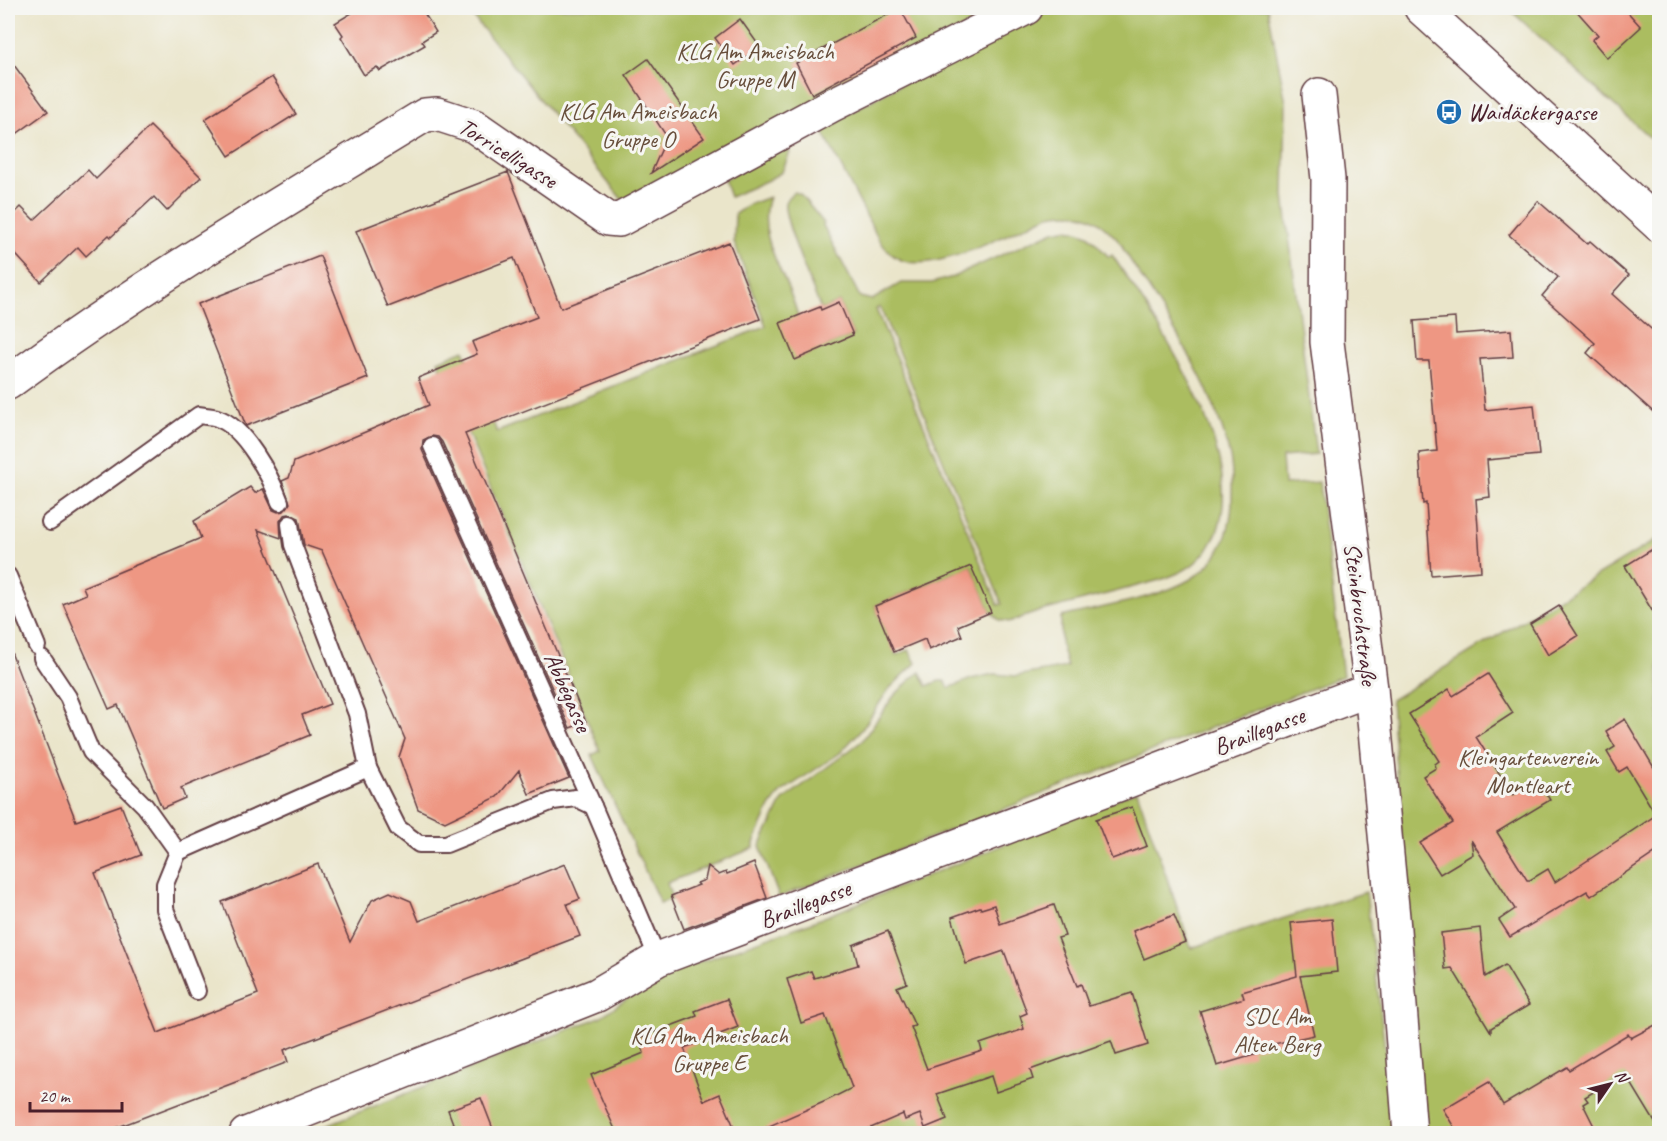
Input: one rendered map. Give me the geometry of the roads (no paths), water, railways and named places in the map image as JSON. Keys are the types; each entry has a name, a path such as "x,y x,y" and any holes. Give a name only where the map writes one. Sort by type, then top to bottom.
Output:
{"street":[{"name":"Torricelligasse","path":"8,383 62,343 167,273 425,115 437,114 474,126 608,219 619,220 832,105 1026,8"},
{"path":"1421,8 1659,226"},
{"name":"Steinbruchstraße","path":"1319,95 1328,179 1327,342 1371,689 1393,917 1410,1134"},
{"name":"Braillegasse","path":"246,1134 597,995 658,959 1371,689"}],"lane":[{"path":"50,522 199,415 219,418 238,432 273,482 280,502"},
{"name":"Abbégasse","path":"432,446 593,806 658,959"},
{"path":"290,524 293,545 357,714 368,768 398,828 419,844 446,844 553,801 576,798 593,806"},
{"path":"8,576 40,652 68,697 90,752 146,806 178,852"},
{"path":"197,991 165,909 165,884 178,852 368,768"}],"place":[{"name":"Waidäckergasse","path":"1449,112"}],"park label":[{"name":"KLG Am Ameisbach Gruppe M","path":"755,65"},
{"name":"KLG Am Ameisbach Gruppe O","path":"638,125"},
{"name":"Kleingartenverein Montleart","path":"1528,771"},
{"name":"SDL Am Alten Berg","path":"1277,1030"},
{"name":"KLG Am Ameisbach Gruppe E","path":"709,1049"}]}
